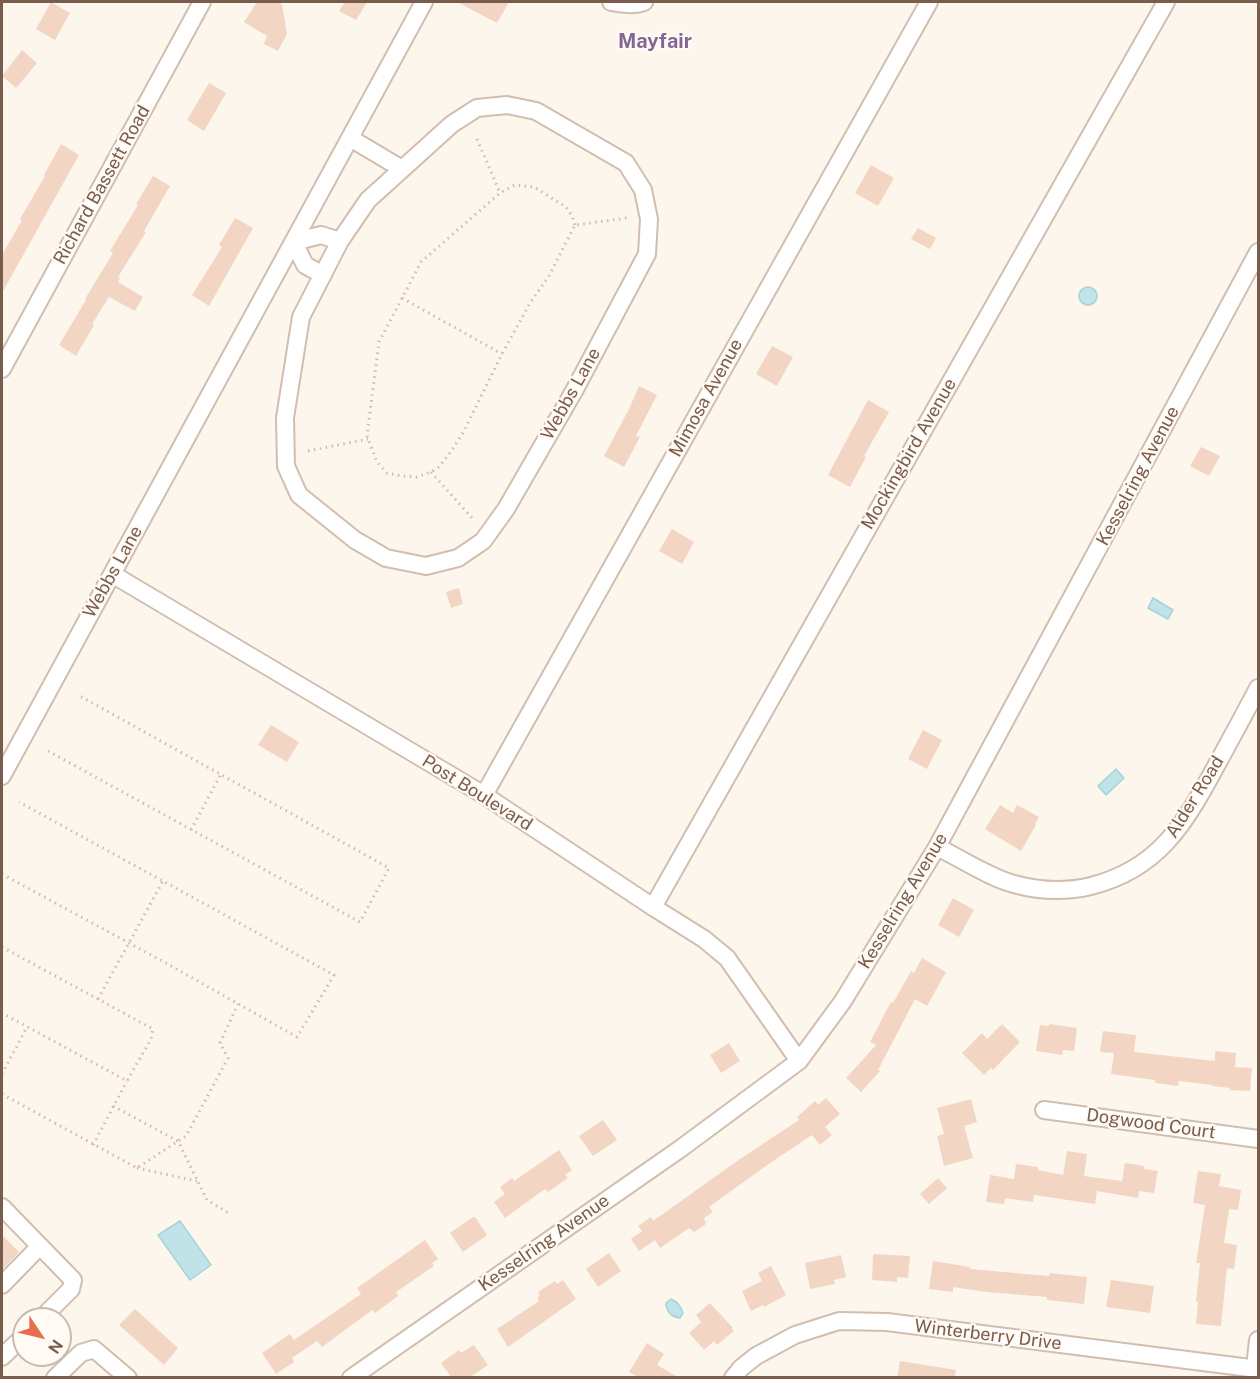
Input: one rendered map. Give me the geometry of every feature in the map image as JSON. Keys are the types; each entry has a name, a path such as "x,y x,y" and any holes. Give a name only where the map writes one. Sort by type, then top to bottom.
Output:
{"street":[{"name":"Richard Bassett Road","path":"2,369 202,2"},
{"name":"Webbs Lane","path":"2,776 424,2"},
{"path":"610,2 620,4 644,2"},
{"name":"Mimosa Avenue","path":"484,795 929,2"},
{"name":"Mockingbird Avenue","path":"653,907 1166,2"},
{"name":"Webbs Lane","path":"507,105 536,111 626,163 644,190 649,219 647,254 568,400 500,517 483,541 458,558 426,566 386,558 355,540 299,495 286,466 285,418 301,317 340,241 368,200 402,169 452,124 477,108 507,105"},
{"path":"350,138 402,169"},
{"path":"323,275 305,265 294,242 321,235 340,241"},
{"name":"Kesselring Avenue","path":"351,1377 680,1149 799,1061 843,1001 937,847 1258,252"},
{"name":"Post Boulevard","path":"112,574 484,795 705,939 727,958 799,1061"},
{"name":"Alder Road","path":"937,847 1013,884 1038,889 1080,889 1124,875 1160,850 1178,830 1195,805 1258,688"},
{"name":"Dogwood Court","path":"1044,1110 1258,1138"},
{"path":"2,1207 73,1280 71,1289 53,1307"},
{"path":"2,1285 40,1246"},
{"name":"Winterberry Drive","path":"733,1377 756,1356 795,1335 839,1321 887,1322 1257,1369"},
{"path":"1257,1369 1258,1340"},
{"path":"55,1377 81,1353 94,1349 128,1377"}],"path":[{"path":"477,139 500,193"},
{"path":"514,185 534,187 566,207 575,225 549,276 530,303 502,354 459,440 438,467 431,472 417,477 387,473 377,462 367,436 379,342 421,262 500,193 514,185"},
{"path":"575,225 627,218"},
{"path":"402,298 502,354"},
{"path":"308,452 368,440"},
{"path":"431,472 473,519"},
{"path":"48,751 360,922 389,868 78,696"},
{"path":"191,830 221,774"},
{"path":"2,874 297,1037 334,975 19,802"},
{"path":"98,999 163,881"},
{"path":"2,947 153,1029 151,1039 93,1145"},
{"path":"137,1168 186,1136 228,1058 220,1043 238,1004"},
{"path":"2,1013 127,1081"},
{"path":"2,1074 27,1027"},
{"path":"2,1094 137,1168 198,1181"},
{"path":"113,1106 178,1141 207,1200 230,1214"}],"water":[{"path":"1088,287 1094,290 1097,296 1094,302 1088,305 1082,302 1079,296 1082,290"},
{"path":"1153,598 1173,610 1168,619 1148,608"},
{"path":"1116,769 1124,778 1106,795 1098,786"},
{"path":"180,1221 211,1265 190,1280 158,1235"},
{"path":"671,1299 677,1303 683,1313 680,1318 668,1311 666,1303"}],"building":[{"path":"51,2 70,13 55,40 36,29"},
{"path":"257,2 282,4 287,34 278,51 264,44 267,36 244,22"},
{"path":"345,2 367,2 356,20 339,11"},
{"path":"457,2 509,2 497,23"},
{"path":"22,50 37,63 16,88 2,76"},
{"path":"209,83 226,93 204,131 187,120"},
{"path":"61,144 79,155 2,293 2,255"},
{"path":"871,165 894,178 878,206 855,193"},
{"path":"153,176 170,186 144,231 146,232 118,277 120,279 118,282 143,297 135,311 109,297 76,356 59,345 113,253 110,251"},
{"path":"235,218 253,228 209,306 192,295 222,247 219,245"},
{"path":"918,228 936,238 930,249 911,239"},
{"path":"772,346 793,357 777,386 756,374"},
{"path":"639,386 657,395 636,436 640,437 624,467 604,456"},
{"path":"868,400 889,412 864,456 866,457 850,487 828,475"},
{"path":"1201,447 1220,456 1209,476 1190,466"},
{"path":"672,529 694,542 682,564 659,551"},
{"path":"459,588 463,604 451,608 446,592"},
{"path":"271,725 299,742 287,762 258,745"},
{"path":"923,730 942,740 927,769 908,759"},
{"path":"1000,805 1013,813 1017,805 1039,817 1021,851 985,829"},
{"path":"953,898 974,910 959,937 938,925"},
{"path":"922,958 946,972 927,1006 915,999 878,1070 880,1071 861,1092 846,1078 876,1045 870,1042 891,1002 893,1003 911,971 914,973"},
{"path":"1002,1024 1020,1042 993,1070 991,1068 984,1075 962,1053 982,1033 987,1039"},
{"path":"1049,1024 1077,1028 1074,1051 1063,1050 1062,1055 1036,1051 1040,1025 1049,1026"},
{"path":"1103,1031 1136,1035 1134,1052 1215,1061 1215,1051 1236,1053 1235,1067 1252,1068 1250,1091 1229,1090 1230,1088 1179,1081 1178,1086 1155,1083 1155,1080 1111,1074 1114,1053 1100,1052"},
{"path":"729,1043 740,1061 721,1073 710,1055"},
{"path":"826,1098 840,1114 825,1127 832,1135 820,1145 812,1135 709,1207 713,1212 704,1218 706,1224 694,1232 689,1228 660,1248 655,1240 639,1251 631,1239 642,1231 638,1226 651,1217 653,1221 799,1120 797,1117 815,1101 818,1105"},
{"path":"971,1099 977,1122 964,1126 973,1158 944,1166 937,1136 944,1134 937,1108"},
{"path":"603,1120 617,1140 593,1156 579,1136"},
{"path":"559,1150 572,1170 565,1175 568,1178 548,1192 545,1189 505,1218 494,1202 505,1194 500,1187 512,1178 514,1181"},
{"path":"1067,1151 1087,1154 1084,1176 1122,1181 1125,1163 1158,1171 1154,1193 1139,1191 1138,1198 1097,1191 1095,1204 1034,1195 1033,1202 1005,1198 1004,1204 986,1202 990,1175 1014,1179 1016,1164 1038,1167 1038,1170 1063,1175"},
{"path":"1198,1171 1221,1174 1219,1186 1241,1190 1238,1210 1229,1209 1224,1243 1237,1245 1234,1269 1227,1268 1221,1326 1196,1324 1200,1263 1196,1263 1205,1205 1193,1203"},
{"path":"938,1178 947,1188 929,1204 920,1194"},
{"path":"473,1217 487,1235 463,1252 450,1233"},
{"path":"2,1235 19,1252 2,1270"},
{"path":"425,1240 438,1259 432,1263 434,1266 396,1292 398,1296 375,1313 372,1310 322,1347 317,1341 292,1358 294,1362 276,1374 262,1353 290,1334 294,1340 361,1294 357,1288"},
{"path":"609,1253 621,1271 598,1287 586,1269"},
{"path":"873,1254 910,1256 908,1278 897,1277 897,1282 872,1280"},
{"path":"841,1255 846,1277 834,1280 835,1284 810,1289 805,1263"},
{"path":"933,1261 970,1267 970,1269 1087,1277 1084,1304 1047,1300 1047,1297 953,1287 953,1292 929,1289"},
{"path":"771,1266 786,1295 751,1311 742,1291 762,1281 758,1273"},
{"path":"563,1280 576,1299 508,1347 497,1329 539,1301 538,1292 555,1281 557,1284"},
{"path":"1111,1280 1154,1286 1150,1313 1106,1307"},
{"path":"710,1303 734,1331 717,1345 714,1341 704,1350 689,1333 701,1322 696,1315"},
{"path":"135,1309 178,1348 164,1365 119,1325"},
{"path":"647,1343 664,1354 657,1365 678,1377 638,1377 629,1372"},
{"path":"474,1345 488,1365 470,1377 451,1377 441,1363 459,1350 461,1353"},
{"path":"900,1361 956,1370 955,1377 897,1377"}],"district":[{"name":"Mayfair","path":"655,42"}]}
